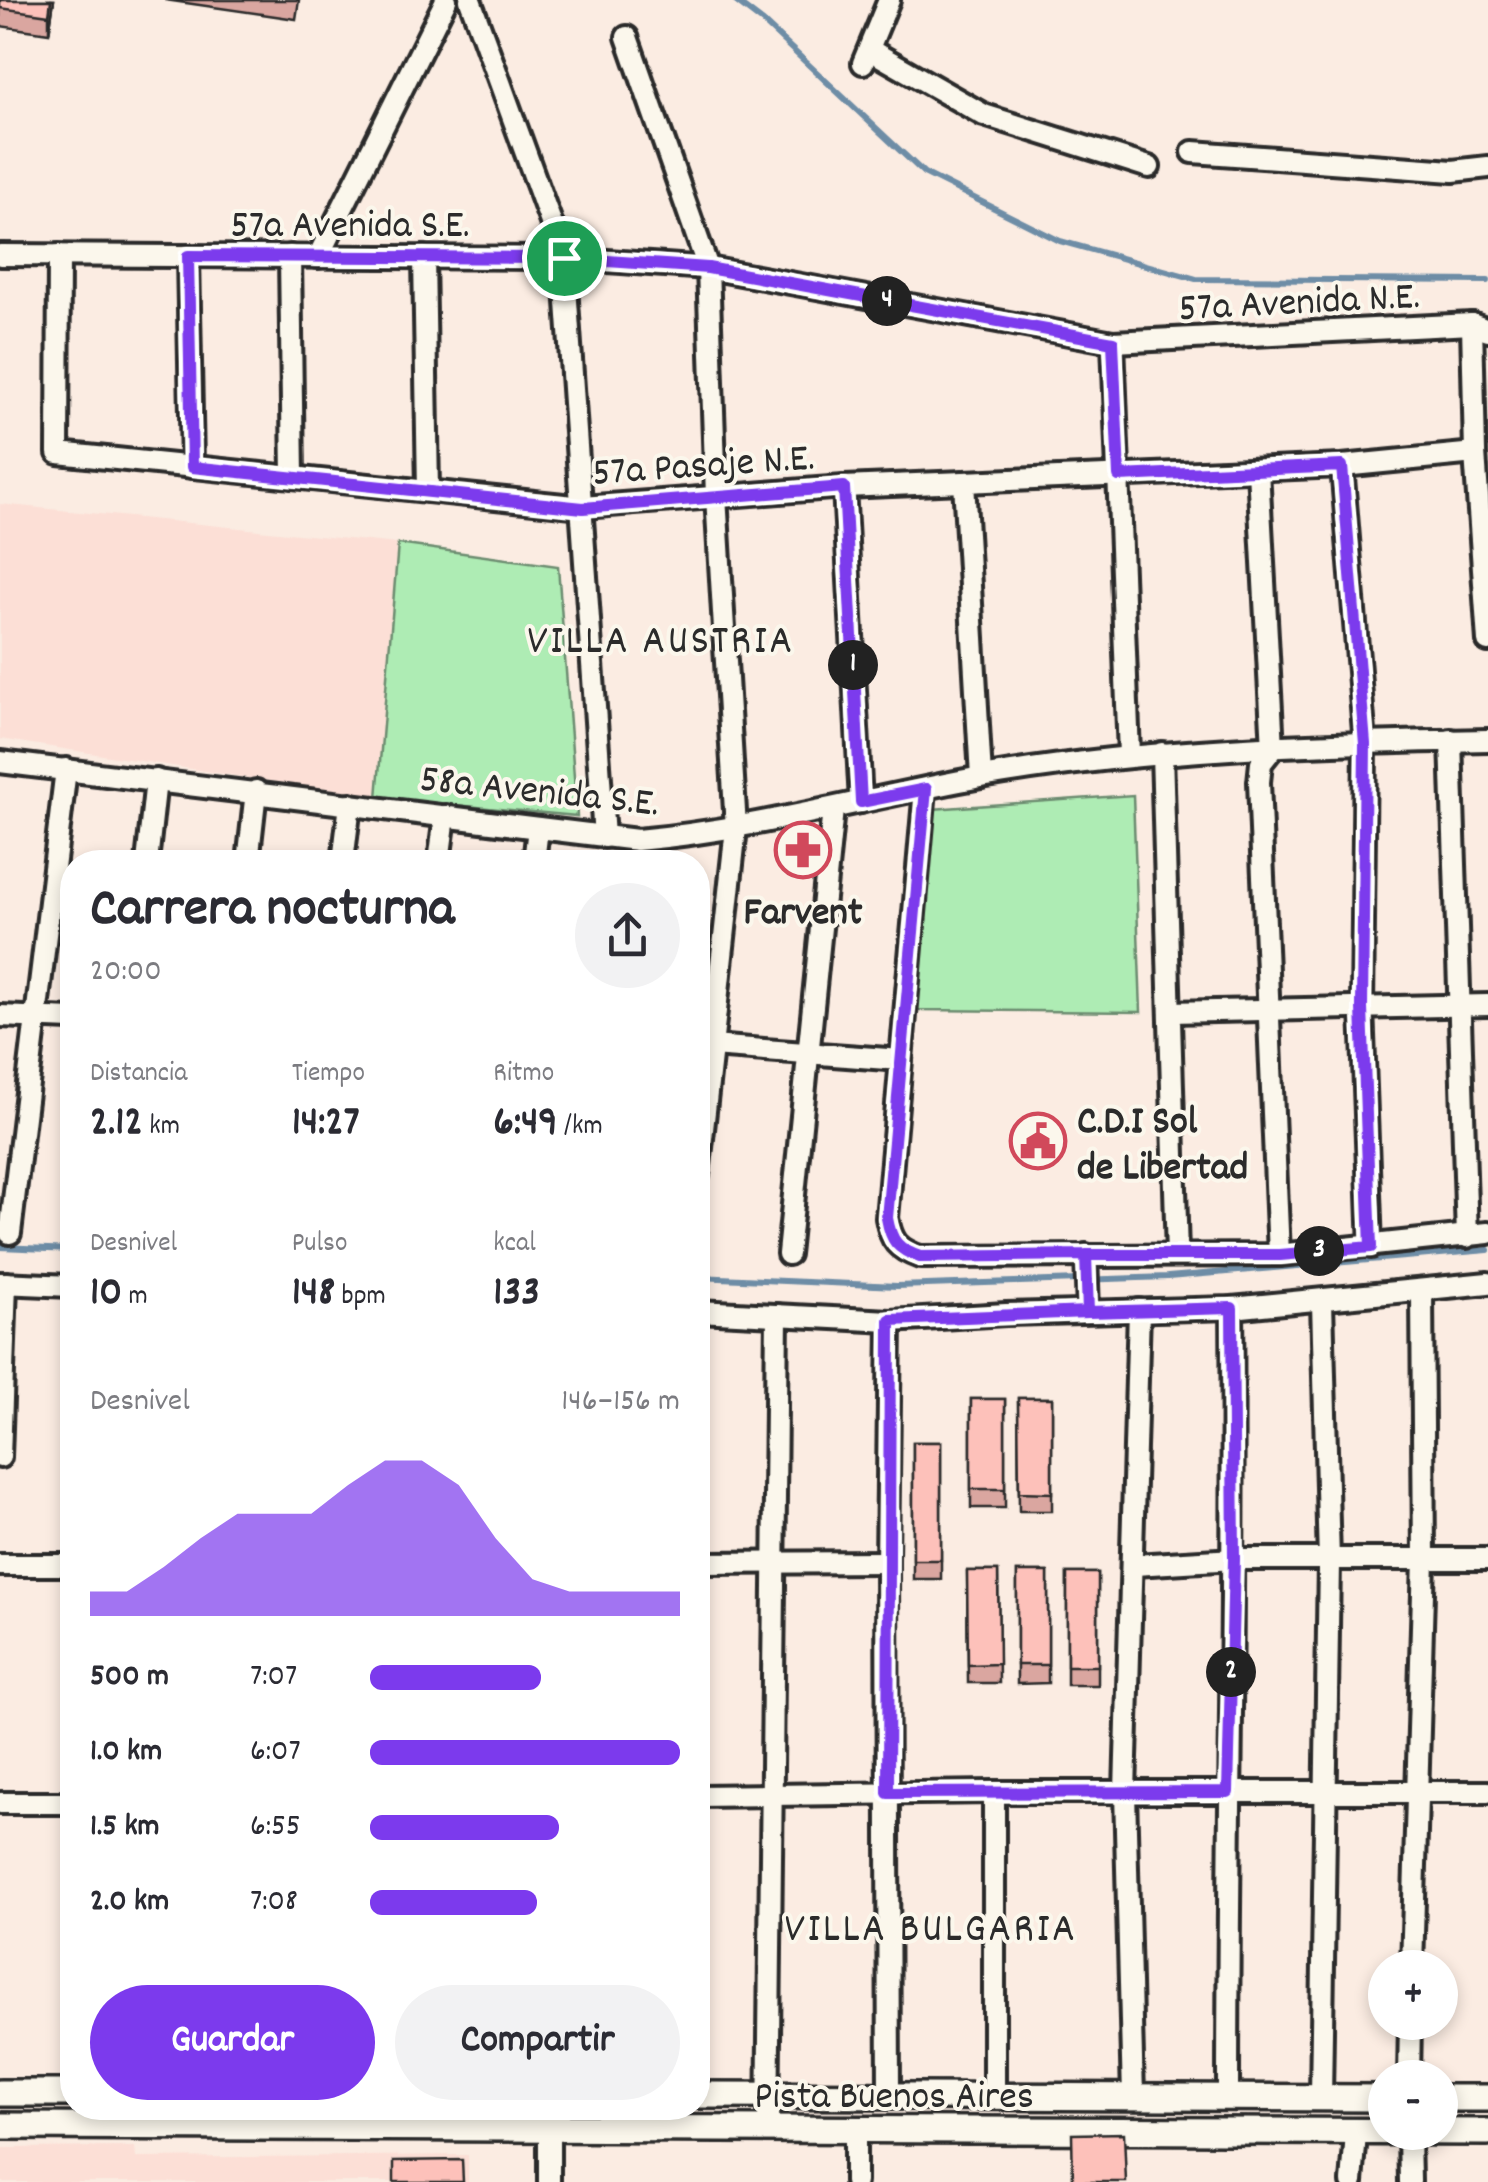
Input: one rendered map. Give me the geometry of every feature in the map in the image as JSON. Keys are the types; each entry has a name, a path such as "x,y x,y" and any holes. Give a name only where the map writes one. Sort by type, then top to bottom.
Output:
{"main road":[{"path":"0,2093 60,2093"},
{"name":"Pista Buenos Aires","path":"710,2096 1368,2098"},
{"path":"1458,2098 1488,2098"},
{"name":"Pista Buenos Aires","path":"0,2126 1368,2134"},
{"name":"Pista Buenos Aires","path":"1458,2132 1488,2132"}],"street":[{"path":"318,256 446,0"},
{"path":"470,0 564,258 604,837"},
{"path":"889,0 866,57 984,115 1150,167"},
{"path":"628,37 708,268 716,496 736,828 710,1011"},
{"path":"1193,152 1453,171 1488,168"},
{"name":"57a Avenida S.E.","path":"0,254 564,258 708,268 1113,342"},
{"name":"57a Pasaje N.E.","path":"59,255 58,453 583,508 844,487 1342,466 1475,453"},
{"path":"188,256 192,467"},
{"path":"290,256 293,478"},
{"path":"424,257 428,492"},
{"path":"1480,327 1475,453 1488,640"},
{"name":"57a Avenida N.E.","path":"1113,342 1480,327"},
{"path":"1113,342 1129,755"},
{"path":"1342,466 1365,744 1362,1008 1371,1247"},
{"path":"1258,470 1273,748 1262,763 1259,782 1280,1255"},
{"path":"964,482 981,777"},
{"path":"844,487 861,802"},
{"path":"710,1312 890,1320 1087,1282 1176,1255 1280,1255 1478,1235 1462,1006 1451,740"},
{"name":"58a Avenida S.E.","path":"0,762 637,840 736,828 981,777 1129,755 1488,740"},
{"path":"1162,753 1176,1255"},
{"path":"10,1233 66,769"},
{"path":"148,850 156,780"},
{"path":"926,789 887,1218 890,1238 901,1250 920,1257 1087,1282 1140,1310 1322,1302 1488,1283"},
{"path":"249,850 256,791"},
{"path":"344,850 350,804"},
{"path":"788,1254 833,809"},
{"path":"442,850 446,816"},
{"path":"535,850 538,828"},
{"path":"636,850 637,840"},
{"path":"1171,1012 1488,1005"},
{"path":"0,1016 60,1019"},
{"path":"710,1046 901,1060"},
{"path":"0,1457 3,1283 60,1285"},
{"path":"1412,1950 1424,1559 1422,1292"},
{"path":"1321,2098 1329,1561 1322,1302"},
{"path":"1228,2097 1228,1792 1234,1559 1232,1308"},
{"path":"1134,2097 1125,1792 1140,1310"},
{"path":"768,2130 778,1315"},
{"path":"890,1320 890,2096"},
{"path":"1134,1566 1234,1559 1488,1560"},
{"path":"710,1563 887,1562"},
{"path":"0,1565 60,1565"},
{"path":"994,1792 994,2096"},
{"path":"710,1796 1488,1792"},
{"path":"0,1803 60,1803"},
{"path":"549,2128 549,2182"},
{"path":"855,2182 856,2130"},
{"path":"1352,2182 1356,2134"},
{"path":"1410,2150 1410,2182"}],"shaded area":[{"path":"0,504 398,544 377,798 0,739"},
{"path":"135,2147 136,2158 468,2155 468,2182 0,2182 0,2148"}],"green space":[{"path":"398,544 558,566 577,816 377,798"},
{"path":"1133,795 1141,1012 917,1010 932,809"}],"building":[{"path":"0,0 51,0 49,15 0,8"},
{"path":"1018,1398 1052,1398 1052,1493 1019,1492"},
{"path":"971,1399 1005,1399 1005,1489 971,1489"},
{"path":"913,1442 941,1442 941,1560 913,1560"},
{"path":"967,1571 998,1571 999,1664 968,1665"},
{"path":"1017,1572 1048,1572 1048,1665 1017,1665"},
{"path":"1067,1573 1098,1573 1098,1666 1067,1666"},
{"path":"1124,2133 1126,2182 1073,2182 1072,2134"},
{"path":"462,2160 463,2182 394,2182 394,2161"}],"waterway":[{"path":"734,0 763,22 924,173 1060,241 1196,279 1488,281"},
{"path":"0,1247 60,1250"},
{"path":"710,1278 897,1286 1168,1277 1488,1250"}],"place":[{"name":"Farvent","path":"803,850"},
{"name":"C.D.I Sol de Libertad","path":"1038,1141"}],"district":[{"name":"VILLA AUSTRIA","path":"661,637"},
{"name":"VILLA BULGARIA","path":"931,1925"}],"route":[{"path":"564,258 188,256 192,467 583,508 844,487 861,802 926,789 887,1218 890,1238 901,1250 920,1257 1086,1255 1088,1312 1232,1308 1234,1559 1228,1792 888,1793 890,1320 1088,1312 1086,1271 1086,1255 1280,1255 1371,1247 1362,1008 1365,744 1342,466 1119,476 1113,342 708,268 564,258"}]}
